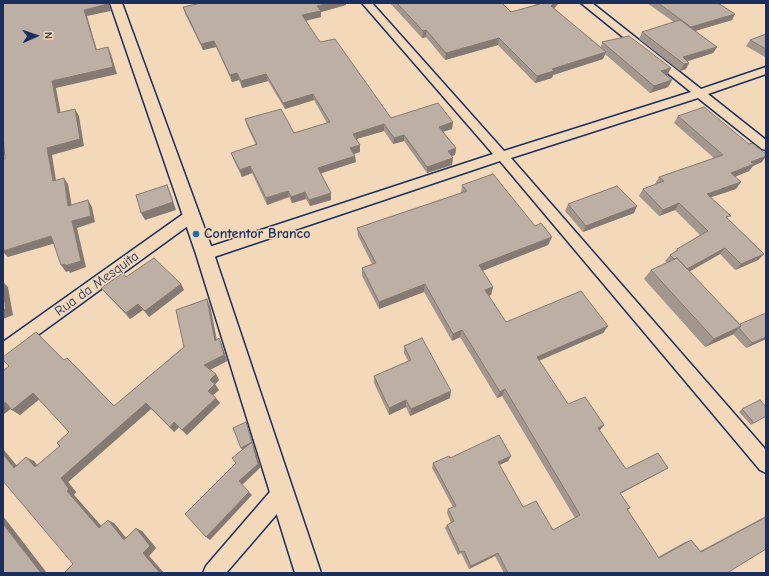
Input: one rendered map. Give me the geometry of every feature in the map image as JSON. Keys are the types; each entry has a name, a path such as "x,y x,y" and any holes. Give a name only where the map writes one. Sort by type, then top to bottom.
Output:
{"street":[{"path":"116,3 205,254 308,573"},
{"path":"367,3 502,156 766,464"},
{"path":"586,3 766,146"},
{"path":"205,254 502,156 700,94 766,70"},
{"name":"Rua da Mesquita","path":"3,351 191,216"},
{"path":"213,573 282,493"}],"building":[{"path":"3,3 108,3 84,10 96,50 108,47 113,67 52,81 58,113 75,109 80,139 47,148 53,181 64,178 68,206 88,200 91,216 72,221 81,261 65,266 65,264 61,265 51,236 3,251 3,159 5,159 3,135"},
{"path":"201,3 328,3 317,6 321,11 302,15 320,42 335,39 391,118 438,103 453,122 439,127 456,148 448,151 453,158 427,167 404,135 394,138 384,124 353,134 360,145 350,148 355,156 318,168 331,193 309,200 305,192 291,197 288,191 266,198 250,166 240,170 231,153 257,144 245,119 281,109 294,133 330,122 313,94 283,103 266,74 241,81 237,73 230,75 214,41 201,44 183,7"},
{"path":"397,3 502,3 511,12 540,4 539,3 554,3 551,6 606,52 552,69 554,71 537,76 499,38 446,53 426,30 423,31"},
{"path":"658,3 718,3 735,14 691,27"},
{"path":"680,20 717,47 683,57 689,63 684,64 642,32"},
{"path":"766,34 766,49 750,40"},
{"path":"629,36 671,68 661,71 672,80 654,86 602,42"},
{"path":"704,107 749,144 752,143 766,154 766,156 751,162 754,164 731,173 741,182 707,194 731,216 726,217 764,254 741,264 725,248 687,269 677,258 674,259 670,255 678,250 677,249 708,231 679,203 663,210 643,189 664,181 659,177 723,155 678,116"},
{"path":"493,174 535,226 541,223 552,237 479,265 493,287 485,290 506,322 581,291 608,326 537,357 568,404 585,397 604,425 598,428 626,469 658,453 668,468 620,493 630,508 627,509 659,558 691,540 701,552 766,517 766,549 727,573 508,573 498,553 471,566 464,551 460,552 447,525 454,521 448,509 456,506 433,463 449,456 450,458 499,435 511,456 498,462 523,507 536,501 553,530 580,515 505,389 500,392 462,330 453,334 425,284 379,302 362,268 376,263 357,228 467,191 462,185"},
{"path":"167,185 173,202 141,213 136,195"},
{"path":"617,186 637,206 586,226 568,204"},
{"path":"154,258 181,284 145,311 138,304 126,313 101,288 123,273 126,277"},
{"path":"677,258 741,326 714,339 651,270"},
{"path":"3,291 6,309 3,310"},
{"path":"207,299 215,341 219,338 224,355 204,365 216,374 210,380 215,384 208,391 216,398 182,430 174,422 170,427 146,403 61,478 69,489 67,491 99,528 108,520 124,540 136,528 150,546 143,553 160,573 64,573 73,564 3,481 3,454 14,468 26,457 35,467 60,446 57,443 69,432 33,393 12,410 5,402 3,403 3,371 9,366 3,360 3,357 36,332 64,360 67,358 114,406 184,347 176,310"},
{"path":"766,313 766,337 752,343 739,328 741,326 740,324"},
{"path":"422,338 451,391 411,409 406,400 389,408 374,376 411,360 404,346"},
{"path":"760,400 766,407 766,416 754,423 742,409"},
{"path":"246,422 252,442 241,448 233,428"},
{"path":"252,442 258,464 239,481 249,492 206,537 185,514 236,463 232,458"},
{"path":"3,524 41,573 3,573"}],"place":[{"name":"Contentor Branco","path":"196,234"}]}
